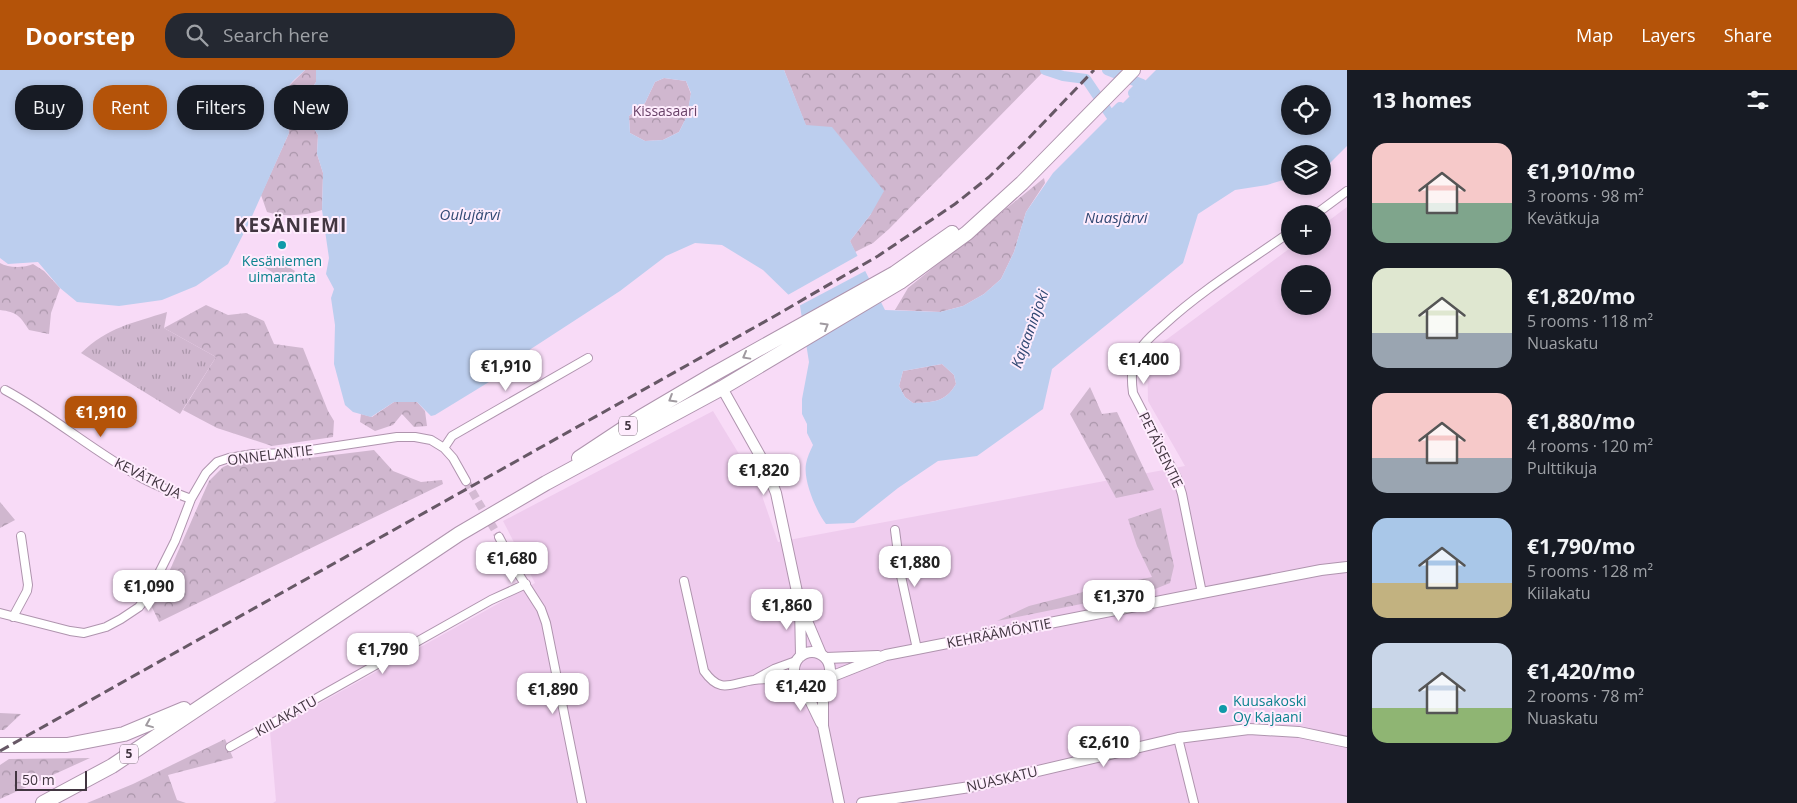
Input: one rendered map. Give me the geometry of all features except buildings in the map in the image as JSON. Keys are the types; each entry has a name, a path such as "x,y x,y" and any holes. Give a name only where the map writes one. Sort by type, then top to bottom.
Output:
{"highway":[{"name":"5","path":"43,803 112,766 459,534 546,483 722,388 781,345 898,277 1022,183 1133,70"},
{"name":"5","path":"546,483 594,447 714,374 781,345"},
{"path":"0,745 67,745 124,734 210,699"}],"street":[{"path":"1329,205 1347,192"},
{"name":"PETÄISENTIE","path":"1202,593 1182,494 1134,392 1131,380 1133,365 1139,350 1148,339 1181,310 1281,238"},
{"path":"466,481 453,458 444,448 452,436 588,358"},
{"path":"714,374 763,461 776,493 800,606 830,668 826,681 823,726"},
{"name":"KEVÄTKUJA","path":"6,390 29,403 126,468 191,500"},
{"name":"ONNELANTIE","path":"0,613 84,633 106,627 122,619 139,607 148,595 175,541 191,500 206,473 217,462 228,458 253,454 291,453 397,438 415,437 431,440 444,448"},
{"path":"895,530 901,576 916,649"},
{"path":"13,617 27,591 28,585 21,536"},
{"path":"499,536 516,570 541,609 546,623 582,803"},
{"name":"KEHRÄÄMÖNTIE","path":"826,681 886,656 916,649 1321,570 1347,567"},
{"path":"684,581 704,671 712,682 723,686 755,680 801,683 814,688 826,681"},
{"name":"KIILAKATU","path":"230,747 492,600 526,584"},
{"path":"800,606 798,659 794,672 823,726 840,803"},
{"path":"755,680 810,652 823,656"},
{"name":"KEHRÄÄMÖNTIE","path":"823,656 886,656"},
{"name":"NUASKATU","path":"862,803 970,787 1178,738 1249,729 1299,732 1347,742"},
{"path":"1178,738 1194,803"}],"shaded area":[{"path":"1347,207 1347,803 273,803 276,801 270,731 535,583 503,521 713,411 759,487 778,542 1185,466 1148,401 1147,354 1281,255 1331,255 1331,219"}],"green space":[{"path":"305,70 316,70 316,82 314,85 290,85"},
{"path":"784,70 1045,70 889,229 873,243 855,252 850,241 871,214 806,126"},
{"name":"Kissasaari","path":"664,78 686,81 691,94 687,116 679,132 663,140 645,141 630,133 629,116 645,103 655,82"},
{"path":"289,130 315,130 318,135 317,154 323,173 322,210 309,214 294,215 280,215 267,212 261,195"},
{"path":"1044,178 1045,183 1026,212 1014,252 1001,279 984,294 963,306 940,312 895,310 908,288"},
{"path":"271,256 295,271 288,282 264,267"},
{"path":"0,263 16,267 33,264 44,271 60,288 51,313 49,334 29,330 18,316 0,310"},
{"path":"206,305 228,315 246,313 264,321 274,344 303,348 328,411 334,421 333,437 272,446 217,428 183,410 216,357 164,328"},
{"path":"167,312 164,328 216,357 180,414 81,353 101,337 121,327"},
{"path":"942,364 954,375 956,384 947,395 932,402 920,403 913,403 905,397 899,386 903,371"},
{"path":"1090,387 1102,414 1117,412 1154,490 1116,498 1070,414"},
{"path":"394,402 417,402 425,411 427,426 414,427 402,414 393,425 375,431 360,422 361,414 372,417"},
{"path":"374,450 393,471 421,482 442,480 443,484 159,622 151,605 162,588 209,481 223,467 237,461 265,458 293,460"},
{"path":"0,502 15,520 0,528"},
{"path":"1161,508 1174,566 1170,583 1155,589 997,621 1029,606 1103,587 1152,577 1137,546 1128,519"},
{"path":"0,713 21,714 4,730 0,730"},
{"path":"225,739 233,758 168,775 177,800 186,803 87,803 133,784"},
{"path":"90,758 0,799 0,765 9,759"}],"water":[{"path":"0,70 305,70 289,85 274,85 274,130 289,130 289,133 249,223 228,264 196,286 162,300 119,306 77,302 60,288 38,262 8,264 0,258"},
{"name":"Oulujärvi","path":"316,70 784,70 806,125 832,127 884,191 871,214 850,241 885,310 940,312 963,306 984,294 1001,279 1014,252 1026,212 1053,173 1156,70 1347,70 1347,146 1331,162 1331,145 1281,145 1281,181 1235,190 1198,214 1183,263 1052,369 1043,409 977,456 938,461 898,488 854,523 826,524 814,504 806,478 806,464 813,445 807,433 807,424 802,414 802,399 809,362 800,306 763,270 722,245 695,243 666,256 620,291 517,358 489,382 435,415 431,416 417,402 394,402 371,417 353,412 345,405 334,364 335,325 331,298 334,289 326,274 329,258 322,210 323,173 317,154 318,135 315,130 348,130 348,85 314,85 316,82","holes":["664,78 686,81 691,93 687,116 679,132 663,140 645,141 630,133 629,116 645,103 655,82","942,364 954,375 956,384 947,395 932,402 913,403 905,397 899,386 903,371"]}],"pier":[{"path":"859,255 867,270 797,307 786,296"}],"waterway":[{"path":"1045,70 1063,76 1086,79 1111,116 1120,107"},
{"path":"1107,70 1142,84 1133,93"}],"tunnel":[{"path":"466,481 499,537"}],"railway":[{"path":"0,751 773,317 878,256 955,204 989,177 1094,70"}],"place":[{"name":"Kesäniemen uimaranta","path":"282,245"},
{"name":"Kuusakoski Oy Kajaani","path":"1223,709"}],"district":[{"name":"KESÄNIEMI","path":"291,225"}],"water label":[{"name":"Nuasjärvi","path":"1116,218"},
{"name":"Kajaaninjoki","path":"1030,329"}]}
